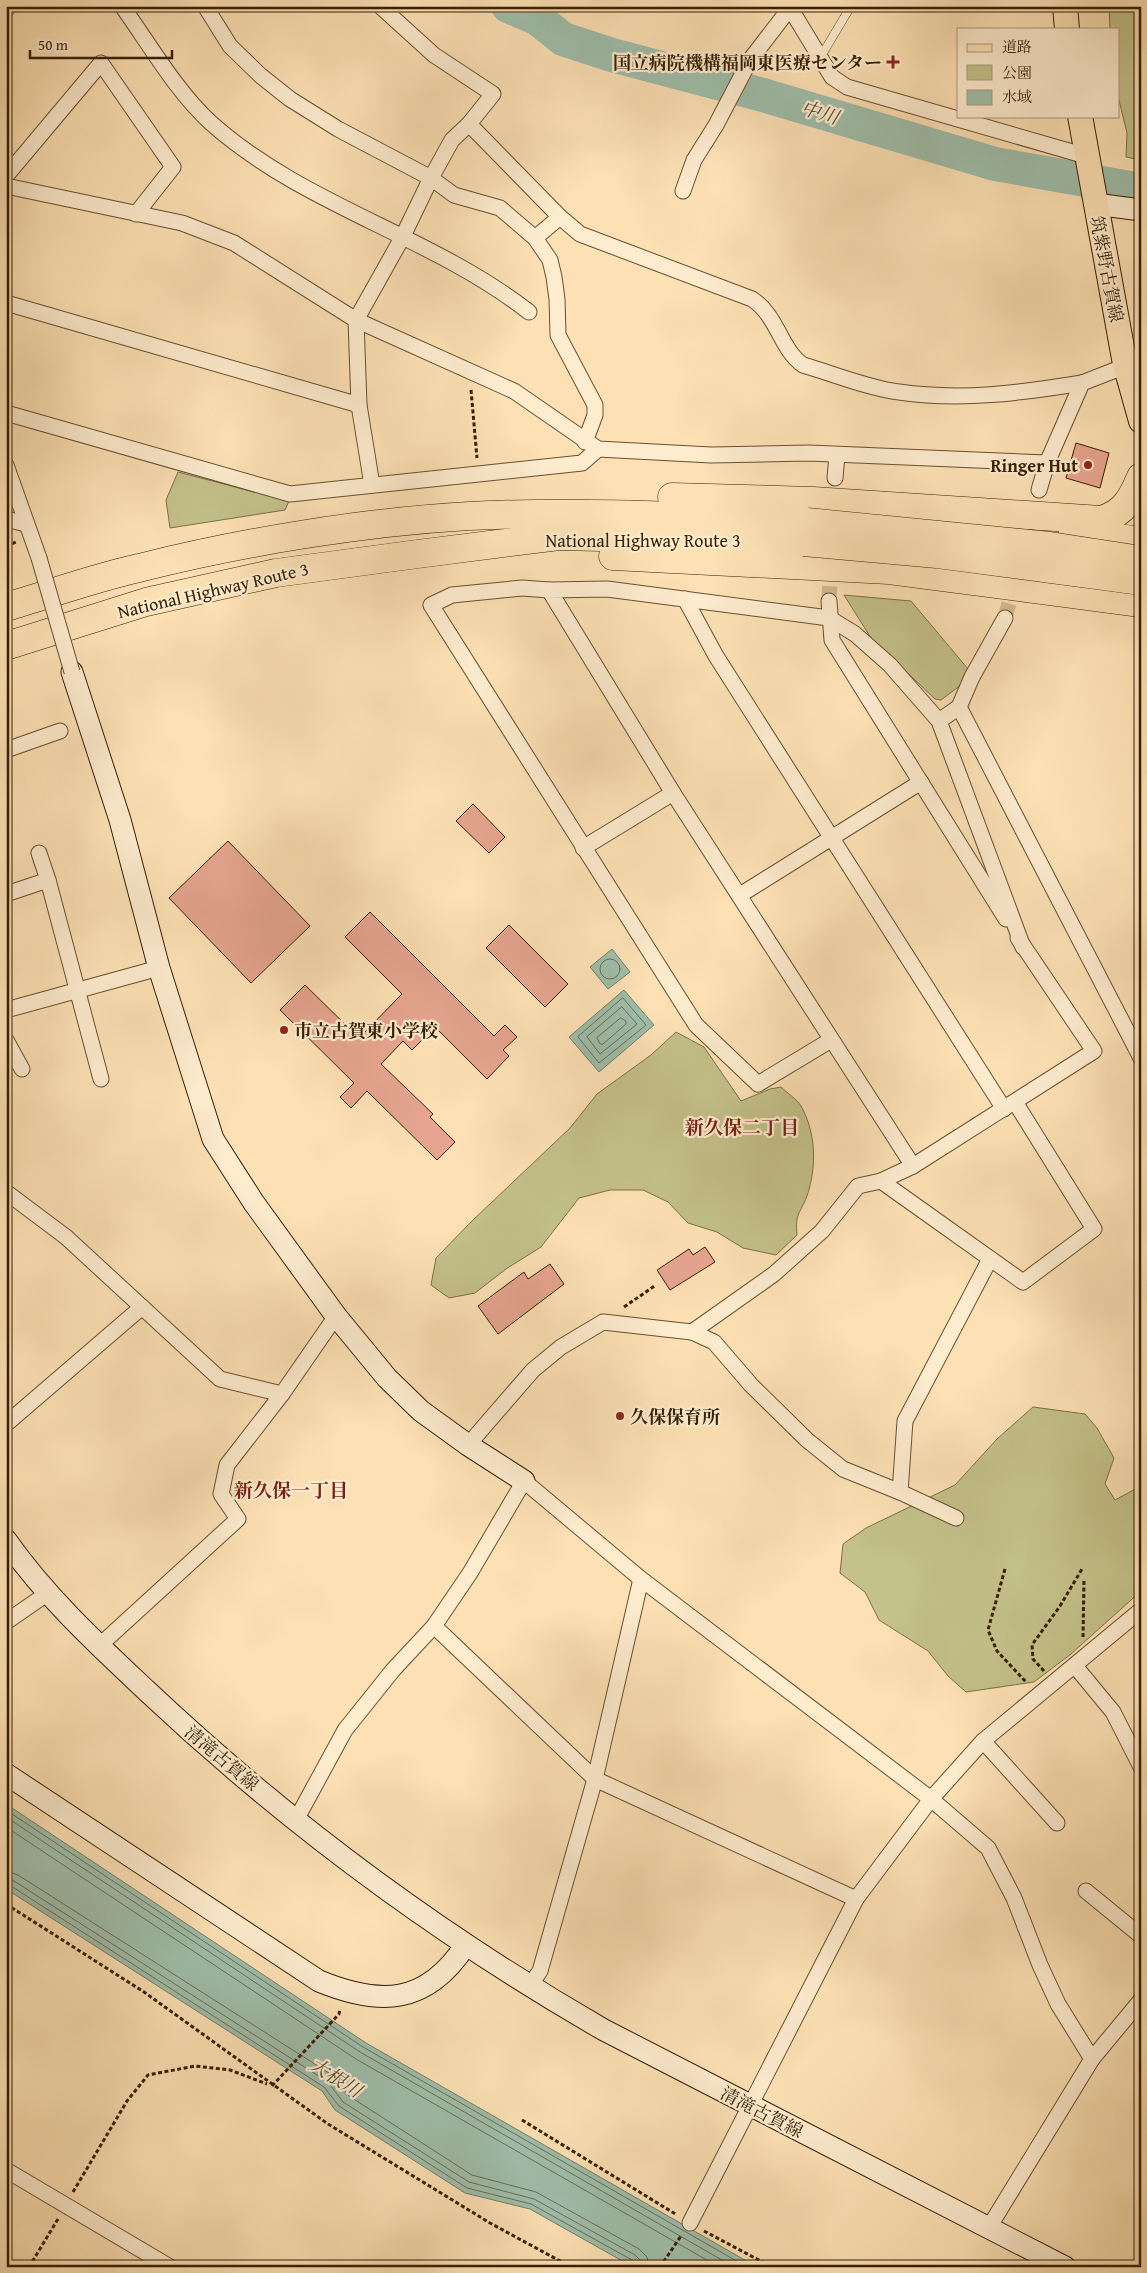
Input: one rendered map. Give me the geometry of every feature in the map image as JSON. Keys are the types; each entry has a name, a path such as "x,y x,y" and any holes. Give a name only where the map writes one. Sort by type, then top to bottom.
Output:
{"highway":[{"path":"470,516 554,498 683,497 813,501 1101,520 1116,516 1126,505 1141,477"},
{"path":"863,505 1141,541"},
{"name":"National Highway Route 3","path":"6,607 138,568 270,541 410,521 470,516 683,516 805,532 937,554 1141,581"},
{"name":"National Highway Route 3","path":"6,646 146,602 276,573 559,536 805,532 1001,541 1141,560"},
{"path":"470,547 562,554 889,570 1141,603"}],"main road":[{"path":"1065,6 1067,28"},
{"name":"筑紫野古賀線","path":"1080,118 1094,200 1133,362 1141,421"},
{"path":"1094,200 1141,210"},
{"path":"72,672 120,820 159,968 213,1140 254,1202 336,1316 387,1378 421,1411 468,1445 524,1480"},
{"name":"清滝古賀線","path":"6,1540 48,1593 99,1646 192,1734 296,1820 465,1946 529,1987 604,2030 1064,2267"},
{"path":"6,1774 319,1981 343,1991 398,1997 425,1988 455,1962 465,1946"}],"street":[{"path":"6,10 10,6"},
{"path":"122,6 192,104 212,124 254,156 308,189 497,287 529,312"},
{"path":"6,413 290,494 582,463 592,445 594,405 558,335 558,299 554,277 550,260 536,238 500,208 454,195 430,178 338,129 290,99 261,76 230,46 205,6"},
{"path":"372,485 359,405 356,320 402,238 430,178 452,140 469,124 493,94 434,55 380,6"},
{"path":"683,191 694,160 716,125 750,60 790,8 832,77 846,87 1087,161"},
{"path":"6,176 100,63 173,167 136,214"},
{"path":"469,124 560,217 580,234 752,299 770,316 795,360 803,365 897,392 980,397 1032,391 1082,382 1133,362"},
{"path":"6,186 182,224 234,243 356,320 514,391 592,445 711,456 809,453 1047,463"},
{"path":"536,238 560,217"},
{"path":"6,303 359,405"},
{"path":"1040,490 1047,463 1082,382"},
{"path":"835,478 837,455"},
{"path":"6,465 39,558 72,672"},
{"path":"6,519 26,524"},
{"path":"831,1040 758,1084 696,1025 431,605 452,595 471,592 522,588 548,590 607,589 829,618 855,634 890,665 939,721 1023,947"},
{"path":"548,590 674,793 913,1166"},
{"path":"685,599 716,656 831,837 1094,1229 1023,1282 881,1181"},
{"path":"692,1332 774,1274 822,1231 858,1186 881,1181 913,1166 1094,1051 1023,947 832,640 829,600"},
{"path":"939,721 959,707 972,677 1004,618"},
{"path":"959,707 1141,1058"},
{"path":"6,750 60,731"},
{"path":"740,894 921,782"},
{"path":"583,848 674,793"},
{"path":"39,853 48,880 101,1078"},
{"path":"6,894 48,880"},
{"path":"6,1010 159,968"},
{"path":"6,1040 22,1069"},
{"path":"6,1192 66,1237 220,1379 282,1394"},
{"path":"900,1492 905,1421 990,1259"},
{"path":"6,1424 142,1307"},
{"path":"99,1646 238,1519 221,1494 227,1465 282,1394 336,1316"},
{"path":"468,1445 532,1370 561,1347 603,1322 692,1332 714,1342 751,1385 807,1440 843,1469 900,1492 956,1518"},
{"path":"296,1820 345,1730 393,1670 434,1626 470,1573 524,1480 641,1579 931,1798 988,1848 1014,1898 1040,1965 1058,2004 1092,2058"},
{"path":"529,1987 540,1971 595,1780 641,1579"},
{"path":"6,1622 48,1593"},
{"path":"690,2223 856,1898 931,1798 983,1741 1038,1694 1060,1680 1141,1610"},
{"path":"434,1626 595,1780 856,1898"},
{"path":"1078,1663 1112,1712 1141,1768"},
{"path":"983,1741 1057,1823"},
{"path":"1086,1892 1141,1936"},
{"path":"988,2228 1092,2058 1140,2003"},
{"path":"6,2170 170,2267"}],"lane":[{"path":"820,58 851,6"}],"path":[{"path":"470,372 479,473"},
{"path":"603,1322 656,1285"},
{"path":"1004,1569 988,1630 997,1651 1038,1694"},
{"path":"1060,1680 1041,1670 1034,1659 1032,1645 1060,1606 1082,1569"},
{"path":"1078,1663 1084,1581"},
{"path":"6,1904 144,1992 272,2086 328,2124 490,2223 571,2267"},
{"path":"272,2086 340,2014"},
{"path":"29,2267 127,2101 148,2075 195,2066 230,2070 272,2086"},
{"path":"522,2120 690,2223 772,2267"},
{"path":"660,2267 690,2223"}],"green space":[{"path":"1109,6 1141,6 1141,160 1126,157 1127,133 1120,104 1120,28 1110,28"},
{"path":"178,472 289,501 285,510 170,528 166,500"},
{"path":"844,595 911,601 968,669 961,685 941,700 935,699 871,638"},
{"path":"676,1032 704,1047 741,1101 770,1089 781,1087 801,1106 810,1127 813,1161 807,1196 797,1218 797,1235 776,1255 743,1248 717,1232 688,1223 668,1202 643,1190 610,1190 579,1198 541,1247 506,1269 475,1293 449,1298 431,1285 436,1258 570,1128 597,1094 651,1055"},
{"path":"1033,1407 1085,1414 1097,1428 1114,1458 1105,1484 1115,1500 1141,1486 1141,1591 1071,1654 1034,1682 966,1692 948,1676 928,1651 879,1620 865,1592 840,1573 843,1544 866,1528 955,1485 997,1439"}],"water":[{"path":"612,949 630,972 608,989 590,967"},
{"path":"624,990 654,1025 599,1072 569,1037"},
{"name":"大根川","path":"6,1804 366,2043 757,2267 633,2267 530,2209 465,2193 335,2110 322,2091 6,1889"}],"building":[{"name":"Ringer Hut","path":"1076,443 1109,453 1100,488 1066,478"},
{"path":"473,804 505,837 489,853 456,821"},
{"path":"228,841 310,926 251,983 169,898"},
{"path":"370,912 494,1036 505,1025 517,1037 503,1050 509,1056 487,1079 435,1027 412,1050 403,1041 381,1064 433,1114 430,1117 455,1142 437,1160 367,1091 351,1108 340,1097 354,1083 280,1010 305,985 359,1038 402,994 345,937"},
{"path":"509,925 568,984 545,1007 486,948"},
{"path":"705,1247 715,1262 670,1290 657,1270 689,1249 693,1255"},
{"path":"550,1264 564,1284 498,1334 478,1306 524,1272 528,1279"}],"waterway":[{"name":"中川","path":"508,6 538,19 563,39 612,55 763,95 995,164 1141,190"}],"tunnel":[{"path":"829,601 831,562"},
{"path":"1005,618 1015,580"}],"place":[{"name":"国立病院機構福岡東医療センター","path":"893,62"},
{"name":"Ringer Hut","path":"1088,465"},
{"name":"市立古賀東小学校","path":"284,1030"},
{"name":"久保保育所","path":"620,1416"}],"district":[{"name":"新久保二丁目","path":"742,1127"},
{"name":"新久保一丁目","path":"291,1490"}]}
